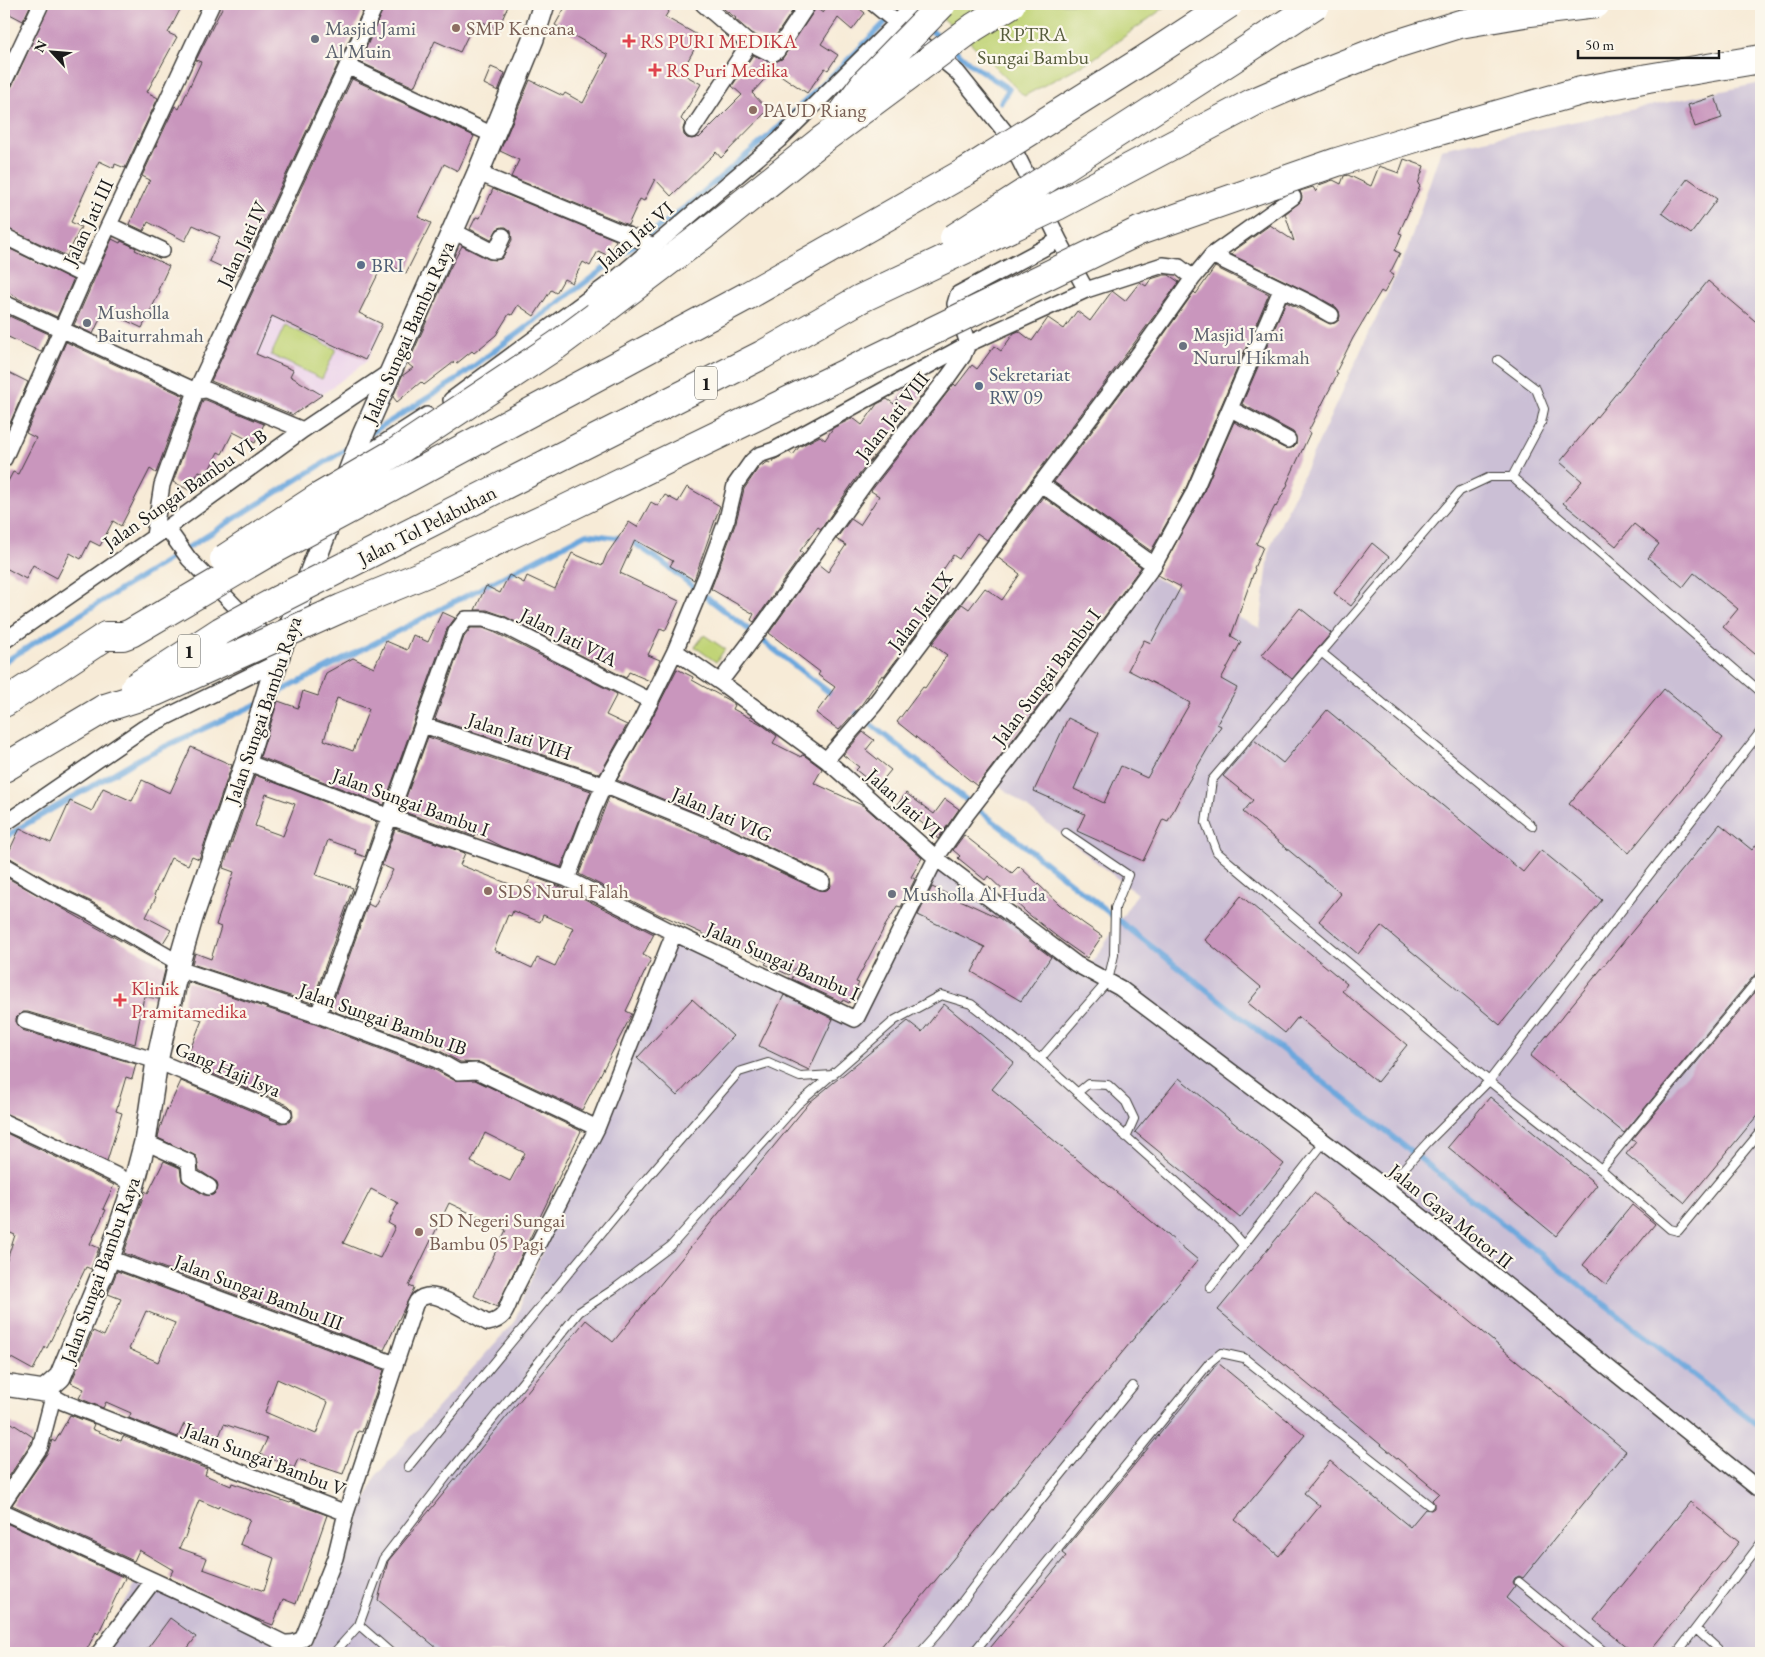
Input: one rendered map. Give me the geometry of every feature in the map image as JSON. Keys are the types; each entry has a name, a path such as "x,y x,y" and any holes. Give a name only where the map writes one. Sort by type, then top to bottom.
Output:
{"highway":[{"path":"822,140 865,83 942,4"},
{"path":"4,703 306,505 396,452 557,345 703,235 822,140 974,27 1011,4"},
{"path":"106,636 123,636 131,633 264,555 747,296 967,171 1145,60 1229,4"},
{"path":"860,299 1316,4"},
{"path":"860,299 1057,206 1254,102 1318,74 1390,46 1460,24 1530,12 1596,4"},
{"path":"105,708 155,692 342,608 432,571 1139,231 1337,162 1517,108 1581,91 1761,59"},
{"name":"Jalan Tol Pelabuhan","path":"4,768 105,708 221,631 276,601 762,355 860,299"}],"street":[{"path":"4,82 41,4"},
{"name":"Jalan Jati III","path":"4,459 85,276 212,4"},
{"name":"Jalan Jati IV","path":"154,536 162,485 196,391 376,4"},
{"name":"Jalan Sungai Bambu Raya","path":"49,1394 60,1377 109,1258 134,1184 145,1142 157,1061 192,918 246,762 279,657 358,449 478,173 533,39 544,4"},
{"path":"703,4 746,41 772,54 777,51 808,4"},
{"path":"877,6 904,14 957,72 1006,133 1086,290"},
{"name":"Jalan Jati VI","path":"358,449 458,395 619,276 646,243 779,140 904,14"},
{"path":"692,130 747,47 746,41"},
{"path":"348,66 493,135"},
{"path":"478,173 646,243"},
{"name":"Jalan Jati IX","path":"826,760 874,705 1212,255 1293,197"},
{"path":"109,225 162,250"},
{"path":"453,231 492,251 496,251 503,236"},
{"path":"4,236 85,276"},
{"path":"968,344 955,304 958,294 1059,240"},
{"path":"1212,255 1312,304 1331,316"},
{"path":"566,879 604,785 651,701 675,651 727,519 735,485 752,461 759,455 774,450 968,344 1086,290 1163,265 1179,267 1193,278"},
{"name":"Jalan Sungai Bambu I","path":"246,762 390,817 566,879 674,933 855,1019 858,1017 936,858 966,815 1042,718 1154,565 1194,494 1281,290"},
{"path":"4,304 196,391 207,390 303,430"},
{"name":"Jalan Jati VIII","path":"720,682 868,479 948,378 963,356 968,344"},
{"name":"Jalan Sungai Bambu VI B","path":"4,641 167,528 303,430 391,371"},
{"path":"1231,409 1288,440"},
{"path":"1041,484 1154,565"},
{"path":"4,824 144,728 279,657 189,559 167,528"},
{"name":"Jalan Jati VIA","path":"423,724 456,632 466,619 484,619 500,624 651,701"},
{"name":"Jalan Jati VI","path":"675,651 826,760 936,858 1076,964 1108,981"},
{"path":"318,1016 423,724"},
{"name":"Jalan Jati VIH","path":"423,724 604,785"},
{"name":"Jalan Jati VIG","path":"604,785 709,828 822,882"},
{"name":"Jalan Sungai Bambu IB","path":"4,865 50,892 85,909 179,966 437,1060 458,1072 477,1071 597,1128"},
{"path":"597,1128 674,933"},
{"name":"Jalan Gaya Motor II","path":"1108,981 1120,988 1386,1188 1761,1491"},
{"name":"Gang Haji Isya","path":"25,1021 157,1061 284,1114"},
{"path":"4,1122 42,1138 134,1184"},
{"name":"Jalan Sungai Bambu V","path":"49,1394 346,1513 418,1300 428,1296 437,1296 488,1323 498,1320 505,1314 512,1295 597,1128"},
{"path":"145,1142 189,1162 190,1176 209,1187"},
{"name":"Jalan Sungai Bambu III","path":"109,1258 396,1364"},
{"path":"4,1385 49,1394 40,1447 4,1501"},
{"path":"4,1512 284,1643 298,1642 303,1638 334,1558 346,1513"},
{"path":"98,1653 152,1581"}],"lane":[{"path":"1498,360 1536,389 1544,409 1541,423 1512,477"},
{"path":"1761,692 1512,477 1490,477 1460,491 1212,780 1206,823 1217,852 1489,1081 1602,1169 1670,1229 1678,1231 1761,1131"},
{"path":"1321,652 1532,826"},
{"path":"1386,1188 1428,1142 1489,1081 1761,731"},
{"path":"1040,1059 1108,981 1114,955 1115,908 1128,875 1066,833"},
{"path":"1602,1169 1761,976"},
{"path":"334,1653 359,1625 384,1559 450,1472 579,1312 614,1289 671,1246 797,1105 894,1020 941,995 971,1004 1040,1059 1243,1245"},
{"path":"408,1467 642,1185 739,1072 768,1063 800,1077 833,1075"},
{"path":"1077,1093 1088,1084 1108,1085 1126,1102 1134,1119 1126,1137"},
{"path":"1210,1288 1325,1141"},
{"path":"973,1653 1210,1362 1221,1353 1244,1358 1429,1505"},
{"path":"920,1653 939,1632 1026,1518 1133,1386"},
{"path":"1677,1653 1761,1543"},
{"path":"1519,1582 1606,1653"},
{"path":"359,1625 391,1653"},
{"path":"1696,1629 1722,1653"}],"shaded area":[{"path":"1761,83 1761,1653 96,1653 137,1582 309,1651 375,1477 514,1322 669,935 856,1021 940,861 1085,974 1137,894 996,783 1149,575 1260,628 1270,547 1406,253 1441,149"},
{"path":"248,280 304,300 313,287 385,323 367,361 292,417 246,399 254,371 214,355"}],"green space":[{"name":"RPTRA Sungai Bambu","path":"926,4 1168,5 1093,59 1024,96 966,38"},
{"path":"285,325 336,349 322,379 271,355"},
{"path":"704,635 725,649 716,662 695,647"}],"building":[{"path":"4,4 31,4 23,21 4,11"},
{"path":"50,4 183,4 168,33 177,37 147,92 158,98 125,168 115,164 114,168 99,161 71,222 81,227 67,256 4,227 4,91 9,90 12,86"},
{"path":"224,4 366,4 239,275 209,261 220,237 193,225 185,241 148,222 144,231 129,224 150,180 142,176 175,106 179,109 201,62 196,60"},
{"path":"385,4 509,4 498,29 476,19 460,52 435,41 414,87 360,62"},
{"path":"567,4 673,4 665,17 701,37 681,73 701,84 681,119 685,123 684,135 692,139 699,138 742,95 732,86 753,55 772,63 782,59 816,8 823,13 826,9 819,4 854,4 865,13 852,30 838,18 821,44 838,55 828,70 825,68 807,93 773,70 752,93 768,110 721,158 716,152 671,196 655,179 644,201 640,199 628,225 511,177 519,160 500,151 530,80 563,96 565,93 583,103 608,55 555,25"},
{"path":"717,4 797,4 771,43 751,33 736,18"},
{"path":"491,67 505,73 498,91 484,84"},
{"path":"352,79 474,136 458,171 444,164 418,217 431,223 406,273 384,262 359,313 382,324 365,360 272,316 256,354 293,370 290,376 322,395 293,415 211,381"},
{"path":"1715,96 1722,118 1695,127 1688,105"},
{"path":"1404,159 1424,166 1418,184 1420,186 1399,233 1402,234 1395,251 1400,253 1390,273 1394,275 1384,293 1381,291 1353,338 1336,372 1338,373 1308,432 1310,433 1288,484 1256,544 1263,547 1231,636 1241,642 1221,679 1237,688 1217,724 1221,726 1168,821 1163,819 1143,861 1077,831 1085,814 1034,791 1068,718 1099,733 1074,789 1104,803 1121,766 1147,778 1190,703 1128,670 1144,640 1151,643 1181,587 1158,575 1201,498 1234,422 1284,448 1292,448 1296,444 1296,436 1293,432 1242,404 1286,302 1330,324 1339,320 1339,311 1336,307 1316,296 1232,255 1235,250 1270,225 1294,241 1285,214 1301,201 1300,191 1313,187 1316,192 1319,185 1333,180 1341,184 1344,176 1348,175 1371,186 1379,166 1399,173"},
{"path":"1688,178 1717,199 1691,234 1662,213"},
{"path":"493,189 616,240 609,256 598,251 590,266 583,262 572,283 564,279 556,293 551,290 534,316 518,305 512,315 509,314 496,335 474,353 472,351 456,364 454,362 424,385 421,382 397,402 393,397 402,376 413,368 408,364 449,270 462,246 488,259 496,260 501,259 512,240 511,231 506,227 497,229 491,240 470,229 476,217 480,218"},
{"path":"112,239 136,248 135,250 169,266 158,290 160,291 142,328 104,310 93,334 74,325"},
{"path":"4,246 73,280 57,317 4,290"},
{"path":"1215,267 1269,294 1185,490 1151,551 1054,482 1194,292 1196,294"},
{"path":"1169,275 1179,282 987,540 977,533 959,559 953,555 937,579 948,587 945,591 947,593 884,676 882,675 862,704 839,730 816,713 835,687 818,675 820,672 769,633 818,564 828,572 846,545 836,539 851,519 860,525 879,496 871,491 954,384 956,386 972,365 977,369 994,346 1001,351 1014,333 1019,331 1032,341 1048,318 1064,329 1077,311 1090,321 1112,291 1125,301 1140,282 1146,286 1151,279"},
{"path":"1708,281 1761,326 1761,646 1755,654 1723,627 1738,609 1694,573 1683,587 1648,558 1659,544 1634,524 1616,546 1563,503 1582,481 1560,462"},
{"path":"9,316 49,334 41,352 4,335 4,327"},
{"path":"66,342 184,396 156,473 150,469 121,526 113,521 100,546 90,541 81,559 70,553 57,578 33,565 26,579 4,567 4,489 13,472 18,474 36,438 26,433"},
{"path":"4,370 28,382 10,423 4,420"},
{"path":"917,382 927,389 855,480 821,529 818,527 800,551 803,553 754,622 751,620 754,614 711,589 736,522 744,489 759,467 768,462 772,464 774,460 789,452 793,455 799,447 820,436 825,440 833,428 853,418 862,425 877,404 887,399 894,404 904,390"},
{"path":"203,400 264,424 255,443 233,432 222,454 218,452 207,474 199,471 189,490 173,482"},
{"path":"687,487 720,506 694,580 670,566 673,561 635,540 620,573 679,601 665,631 660,629 648,655 660,660 650,681 629,672 626,678 504,616 487,610 475,610 486,586 500,593 509,575 524,583 527,576 555,589 572,553 602,566 607,554 629,522 637,527 651,502 658,506 665,495 678,502"},
{"path":"1043,497 1141,567 977,786 897,722 923,687 925,688 947,655 932,644 962,604 969,609 985,588 1002,600 1020,574 997,557"},
{"path":"1372,543 1389,557 1351,606 1334,593"},
{"path":"1300,608 1331,633 1292,679 1262,655"},
{"path":"442,612 455,618 447,629 384,805 260,757 278,701 298,708 303,691 318,696 326,673 353,658 374,668 386,641 407,650 413,635 428,642","holes":["337,698 369,709 353,751 324,740"]},
{"path":"471,628 483,628 496,633 617,694 606,715 627,725 600,774 435,719 464,637"},
{"path":"677,669 693,677 692,680 728,700 735,705 733,709 761,724 777,736 773,743 801,757 802,755 805,756 820,767 822,769 814,783 864,806 922,858 911,877 915,879 901,907 897,906 885,926 856,982 859,983 849,1003 843,1000 842,1002 792,979 798,965 789,975 710,934 708,936 664,917 579,874 609,797 705,837 818,890 827,890 831,886 830,877 826,874 713,820 617,780 649,724"},
{"path":"1664,689 1723,738 1629,853 1569,804"},
{"path":"1327,710 1523,872 1541,850 1602,900 1500,1025 1381,926 1358,954 1319,921 1341,894 1243,812 1253,800 1223,776 1254,740 1283,763"},
{"path":"863,732 874,740 866,750 891,770 877,787 856,770 859,767 843,755"},
{"path":"428,737 591,791 561,867 503,847 476,833 474,836 401,811"},
{"path":"191,747 232,765 199,859 192,856 188,865 171,858 154,895 156,897 146,917 171,930 163,943 90,901 54,884 7,856 20,828 51,843 70,801 92,811 103,788 132,801 142,780 170,793"},
{"path":"255,775 377,822 365,857 355,853 356,850 328,840 316,875 353,888 312,1003 192,964 195,953 211,959 221,927 216,925 234,872 223,868","holes":["266,794 295,804 283,836 255,826"]},
{"path":"906,793 934,814 945,799 959,809 938,839 937,835 898,804"},
{"path":"1720,824 1752,850 1761,839 1761,970 1757,972 1624,1133 1530,1056"},
{"path":"395,829 465,853 460,865 525,890 531,876 563,888 654,934 643,955 651,959 626,1011 632,1014 582,1110 481,1063 460,1062 440,1051 330,1010 368,904 374,907 393,870 382,865","holes":["513,911 540,922 543,915 574,928 555,966 537,958 532,968 494,950 508,915 511,916"]},
{"path":"964,835 1012,873 1019,866 1059,904 1102,936 1087,958 1027,913 988,876 985,880 958,858 960,856 953,850"},
{"path":"4,876 166,966 158,999 144,996 135,1044 28,1012 22,1012 16,1018 16,1024 22,1030 136,1064 132,1079 126,1077 116,1111 122,1113 107,1161 4,1113"},
{"path":"932,887 999,918 1051,957 1021,1001 972,972 985,947 918,915"},
{"path":"1241,896 1347,984 1342,991 1407,1045 1377,1082 1298,1017 1285,1033 1248,1003 1261,987 1205,940"},
{"path":"188,982 315,1024 433,1069 454,1080 475,1080 581,1131 497,1307 474,1296 506,1230 449,1203 409,1286 414,1288 384,1350 124,1253 145,1191 148,1193 164,1161 180,1168 182,1181 204,1195 213,1195 217,1191 217,1182 199,1170 196,1156 158,1138 167,1108 181,1081 280,1123 289,1122 293,1117 292,1109 288,1105 185,1062 202,1020 181,1013","holes":["485,1133 525,1153 510,1181 471,1162","371,1189 398,1203 388,1223 395,1227 380,1258 343,1243"]},
{"path":"1761,985 1761,1111 1685,1203 1626,1154 1636,1142 1632,1140"},
{"path":"784,995 833,1019 809,1070 759,1046"},
{"path":"692,999 733,1036 677,1096 637,1058"},
{"path":"944,1004 1014,1062 992,1089 1198,1260 876,1653 443,1653 378,1600 388,1561 586,1320 613,1342 810,1102 908,1021 922,1032"},
{"path":"1179,1078 1284,1164 1240,1218 1135,1132"},
{"path":"1490,1097 1597,1185 1556,1236 1448,1147"},
{"path":"4,1132 114,1185 103,1209 106,1210 90,1244 99,1248 91,1269 86,1267 47,1348 45,1347 33,1370 4,1354 4,1269 15,1235 4,1230"},
{"path":"1314,1193 1626,1451 1523,1578 1519,1576 1515,1578 1513,1582 1515,1586 1506,1598 1572,1653 986,1653 1066,1556 1062,1553 1218,1363 1305,1435 1235,1520 1279,1556 1320,1506 1304,1493 1330,1461 1410,1527 1425,1509 1431,1510 1434,1508 1432,1500 1439,1493 1218,1310"},
{"path":"1632,1205 1655,1224 1606,1284 1583,1265"},
{"path":"117,1271 384,1370 362,1432 358,1431 343,1474 298,1459 294,1468 260,1454 267,1439 224,1424 219,1436 184,1424 178,1437 129,1418 131,1413 106,1402 103,1408 79,1398 84,1389 71,1383 93,1331 104,1336 121,1299 108,1294","holes":["146,1311 175,1323 158,1362 129,1349","277,1379 328,1402 316,1434 265,1412"]},
{"path":"70,1415 94,1424 92,1429 121,1441 123,1436 207,1469 205,1475 231,1486 232,1483 327,1515 296,1604 283,1599 273,1625 169,1578 173,1570 139,1550 134,1561 12,1505 48,1452 52,1440 55,1442","holes":["199,1500 218,1508 219,1506 250,1519 240,1544 274,1558 264,1591 203,1569 207,1558 179,1548"]},
{"path":"4,1418 33,1437 4,1484"},
{"path":"1690,1502 1739,1542 1648,1653 1634,1653 1594,1620"},
{"path":"4,1522 125,1578 98,1634 96,1632 85,1653 4,1653"},
{"path":"170,1618 196,1637 184,1653 144,1653"}],"waterway":[{"path":"371,433 453,382 688,205 773,132 903,4"},
{"path":"928,28 944,41"},
{"path":"955,50 972,65 1009,89 1001,102"},
{"path":"4,662 353,445"},
{"path":"272,696 586,534 628,539 663,563 835,697"},
{"path":"4,839 21,827 142,757 257,704"},
{"path":"850,708 1761,1428"}],"place":[{"name":"SMP Kencana","path":"456,28"},
{"name":"Masjid Jami Al Muin","path":"315,39"},
{"name":"RS PURI MEDIKA","path":"629,41"},
{"name":"RS Puri Medika","path":"655,70"},
{"name":"PAUD Riang","path":"753,110"},
{"name":"BRI","path":"361,265"},
{"name":"Musholla Baiturrahmah","path":"87,323"},
{"name":"Masjid Jami Nurul Hikmah","path":"1183,346"},
{"name":"Sekretariat RW 09","path":"979,386"},
{"name":"SDS Nurul Falah","path":"488,891"},
{"name":"Musholla Al Huda","path":"892,894"},
{"name":"Klinik Pramitamedika","path":"120,1000"},
{"name":"SD Negeri Sungai Bambu 05 Pagi","path":"419,1232"}]}
